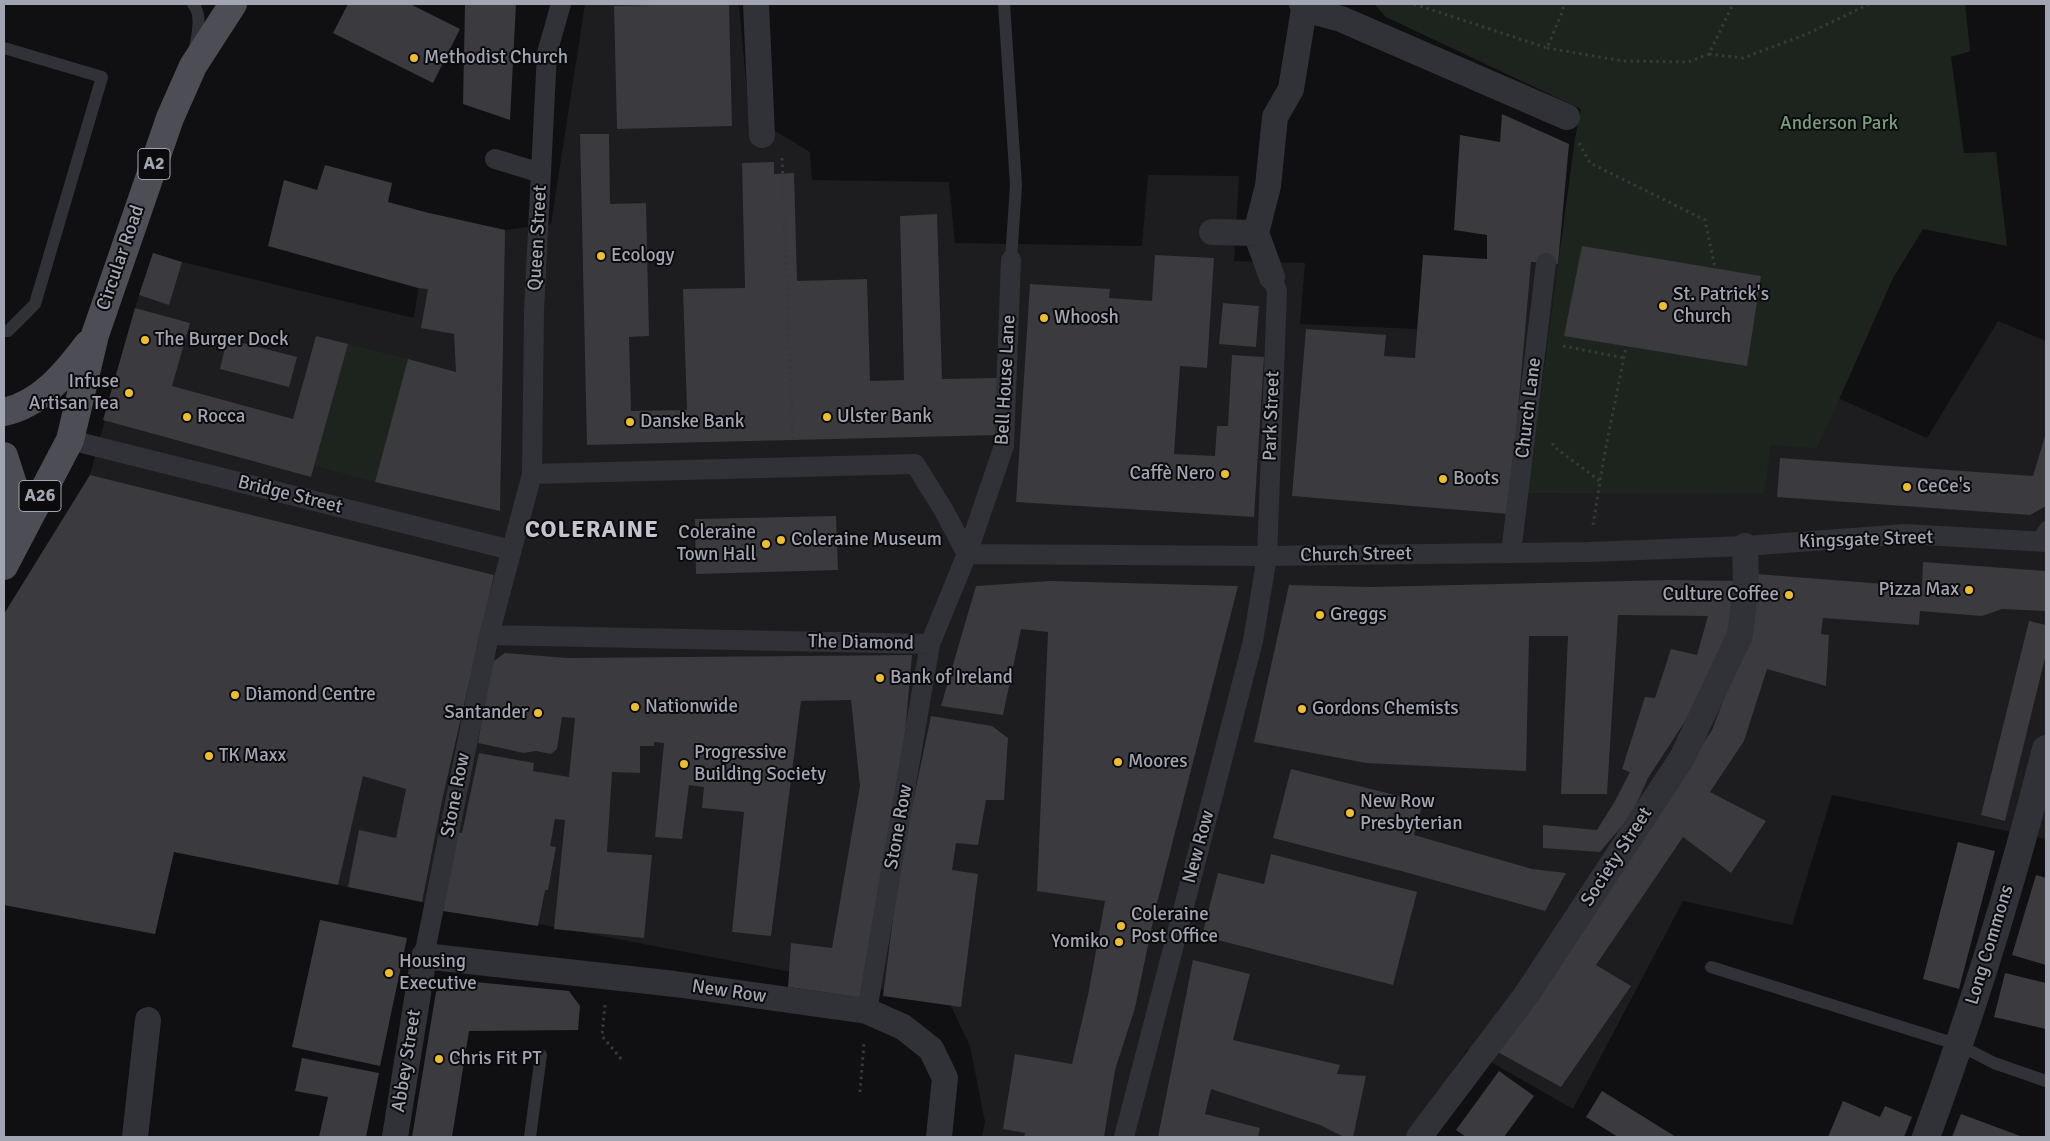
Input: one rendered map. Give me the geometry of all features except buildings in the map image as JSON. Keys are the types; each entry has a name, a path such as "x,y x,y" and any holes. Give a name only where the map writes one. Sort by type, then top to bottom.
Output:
{"main road":[{"name":"Circular Road","path":"70,440 95,335 170,118 192,66 233,4"},
{"name":"A2","path":"16,408 66,375 95,335"},
{"name":"A26","path":"7,559 70,440"},
{"path":"6,463 15,490 18,514 7,559"}],"street":[{"name":"Queen Street","path":"532,474 534,311 547,53 562,4"},
{"path":"756,4 762,135"},
{"path":"1272,277 1256,233 1268,186 1275,117 1291,89 1303,6 1341,19 1566,118"},
{"path":"495,159 541,173"},
{"path":"1212,232 1256,233"},
{"name":"Bell House Lane","path":"967,554 1004,446 1012,260"},
{"name":"Church Lane","path":"1511,553 1546,263"},
{"name":"Park Street","path":"1266,556 1277,291 1272,277"},
{"name":"Bridge Street","path":"70,440 511,550"},
{"path":"489,635 532,474 915,464 943,508 967,554"},
{"name":"Kingsgate Street","path":"1745,546 1906,534 2043,537"},
{"name":"Church Street","path":"967,554 1266,556 1589,552 1745,546"},
{"name":"Society Street","path":"1420,1137 1527,994 1682,758 1740,635 1746,584 1745,546"},
{"name":"The Diamond","path":"489,635 930,644 967,554"},
{"name":"New Row","path":"1124,1137 1253,641 1266,556"},
{"name":"Stone Row","path":"424,956 489,635"},
{"name":"Stone Row","path":"867,1011 930,644"},
{"name":"Long Commons","path":"1926,1137 1959,1045 2026,828 2046,749"},
{"name":"New Row","path":"424,956 676,984 867,1011 904,1027 931,1049 945,1078 939,1137"},
{"name":"Abbey Street","path":"395,1137 424,956"},
{"path":"135,1137 148,1020"}],"lane":[{"path":"192,66 199,25 196,8 193,4"},
{"path":"1004,4 1016,184 1012,260"},
{"path":"4,48 102,77 35,304 8,330 4,331"},
{"path":"1711,967 1959,1045 1994,1063 2046,1081"},
{"path":"530,1137 541,1055"}],"path":[{"path":"1414,4 1547,48 1623,61 1688,62 1709,54 1743,58 1807,34 1869,4"},
{"path":"1547,48 1563,10 1563,4"},
{"path":"1709,54 1733,5"},
{"path":"1566,118 1590,163 1705,220 1715,268"},
{"path":"762,135 782,158 794,468"},
{"path":"1537,340 1624,358"},
{"path":"1589,552 1600,481 1626,347"},
{"path":"1553,436 1553,446 1600,481"},
{"path":"608,977 602,1036 622,1060"},
{"path":"860,1092 867,1011"}],"shaded area":[{"path":"585,4 739,4 749,115 810,152 812,180 949,182 955,243 1142,246 1148,175 1239,176 1234,261 1305,263 1300,324 1417,329 1423,255 1558,264 1527,492 1771,444 1817,449 1838,398 1927,438 1998,321 2046,341 2046,839 1832,795 1792,925 1683,901 1573,1109 1468,1049 1408,1137 982,1137 985,1122 970,1046 949,1002 422,902 174,852 155,934 4,905 4,614 90,475 135,308 153,253 182,262 414,318 429,213 505,230 551,224"}],"green space":[{"name":"Anderson Park","path":"1374,4 1965,4 1970,51 1951,57 1964,153 1996,152 2007,246 1923,229 1893,278 1817,449 1771,445 1764,494 1527,493 1575,139 1581,109 1386,17"},
{"path":"348,344 408,359 375,482 314,466"}],"place":[{"name":"Methodist Church","path":"414,58"},
{"name":"Ecology","path":"601,256"},
{"name":"St. Patrick's Church","path":"1663,306"},
{"name":"Whoosh","path":"1044,318"},
{"name":"The Burger Dock","path":"145,340"},
{"name":"Infuse Artisan Tea","path":"129,393"},
{"name":"Rocca","path":"187,417"},
{"name":"Ulster Bank","path":"827,417"},
{"name":"Danske Bank","path":"630,422"},
{"name":"Caffè Nero","path":"1225,474"},
{"name":"Boots","path":"1443,479"},
{"name":"CeCe's","path":"1907,487"},
{"name":"Coleraine Museum","path":"781,540"},
{"name":"Coleraine Town Hall","path":"766,544"},
{"name":"Pizza Max","path":"1969,590"},
{"name":"Culture Coffee","path":"1789,595"},
{"name":"Greggs","path":"1320,615"},
{"name":"Bank of Ireland","path":"880,678"},
{"name":"Diamond Centre","path":"235,695"},
{"name":"Nationwide","path":"635,707"},
{"name":"Gordons Chemists","path":"1302,709"},
{"name":"Santander","path":"538,713"},
{"name":"TK Maxx","path":"209,756"},
{"name":"Moores","path":"1118,762"},
{"name":"Progressive Building Society","path":"684,764"},
{"name":"New Row Presbyterian","path":"1350,813"},
{"name":"Coleraine Post Office","path":"1121,926"},
{"name":"Yomiko","path":"1119,942"},
{"name":"Housing Executive","path":"389,973"},
{"name":"Chris Fit PT","path":"439,1059"}],"district":[{"name":"COLERAINE","path":"592,531"}]}
